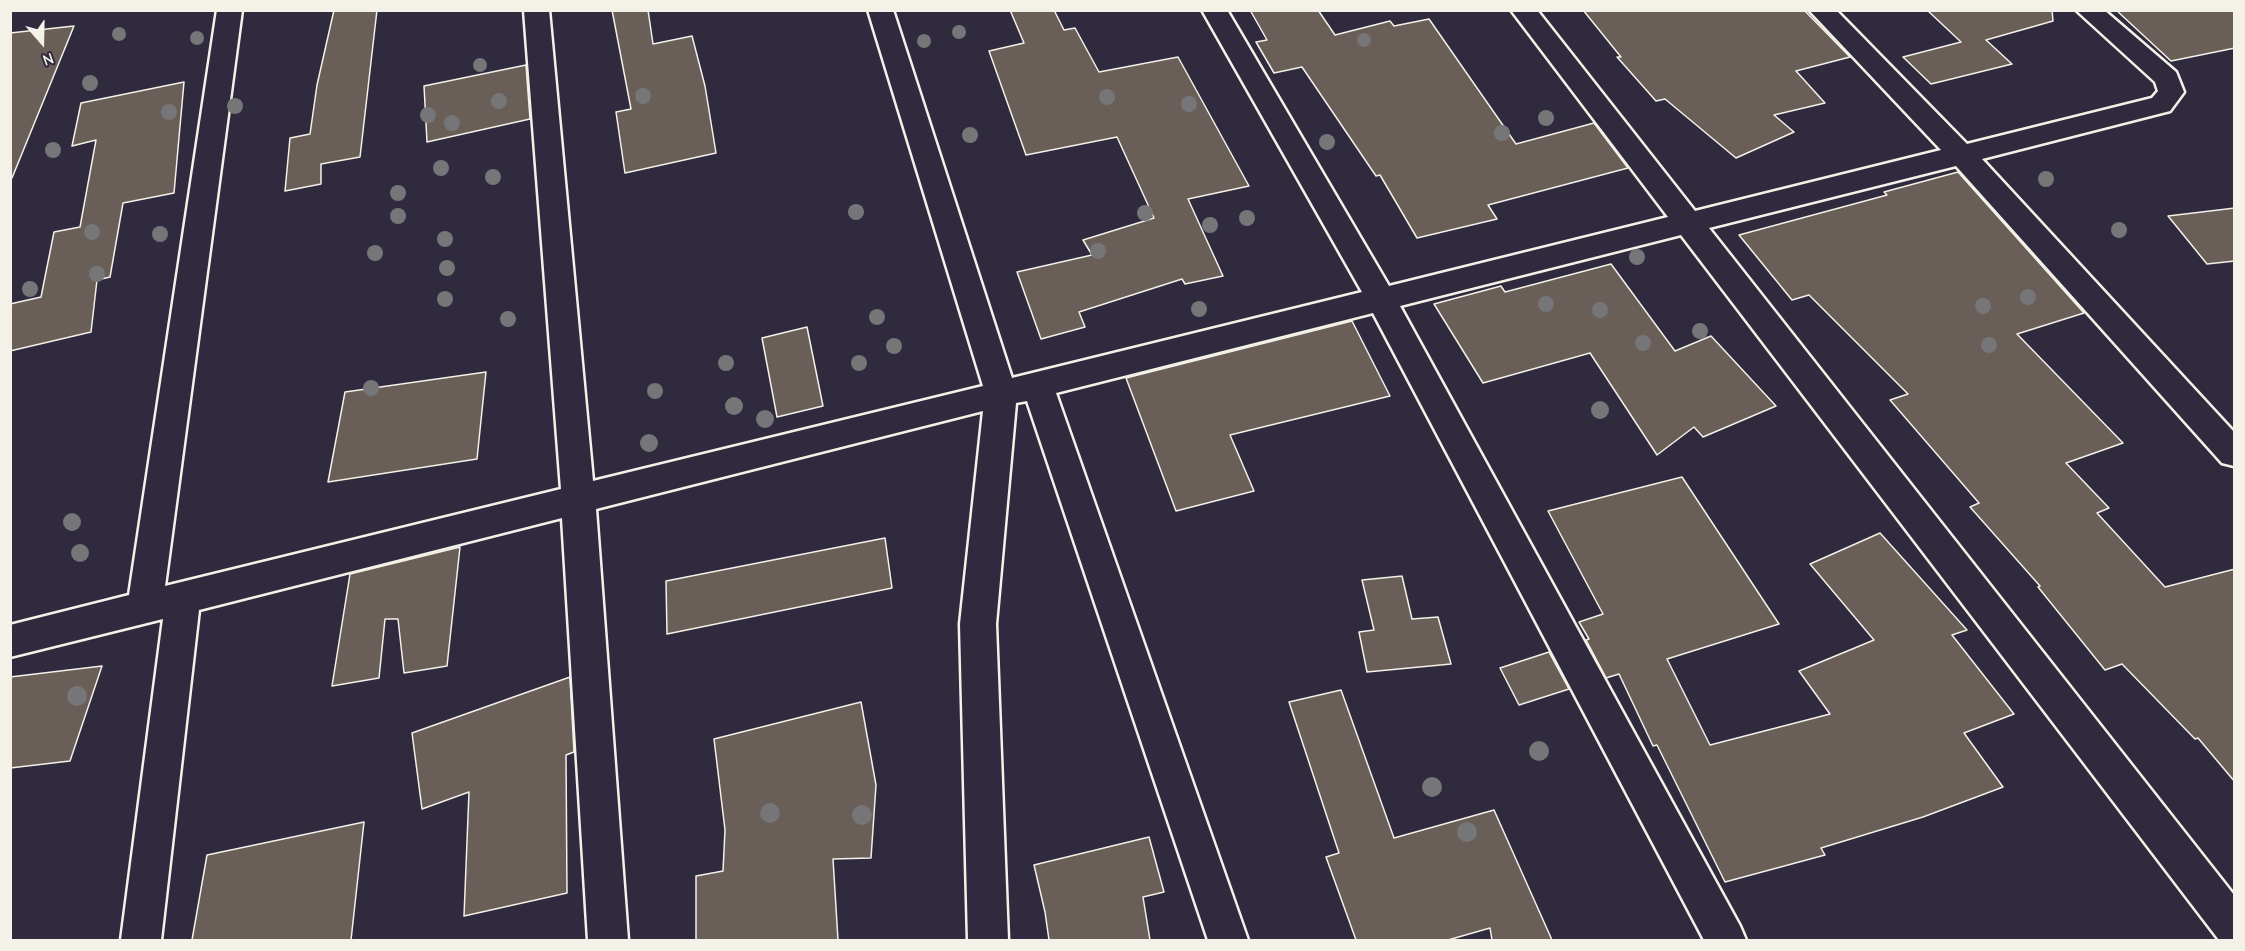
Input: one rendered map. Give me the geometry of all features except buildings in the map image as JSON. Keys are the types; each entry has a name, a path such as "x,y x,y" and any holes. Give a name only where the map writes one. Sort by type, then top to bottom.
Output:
{"street":[{"path":"145,607 230,10"},
{"path":"536,10 578,499 608,940"},
{"path":"880,10 1001,394 978,624 988,940"},
{"path":"1214,10 1381,299 1726,940"},
{"path":"1523,10 2235,927"},
{"path":"1821,10 1962,155 2235,453"},
{"path":"10,641 2161,105 2171,92 2167,78 2088,10"},
{"path":"1036,385 1228,940"},
{"path":"141,940 183,597"}]}
